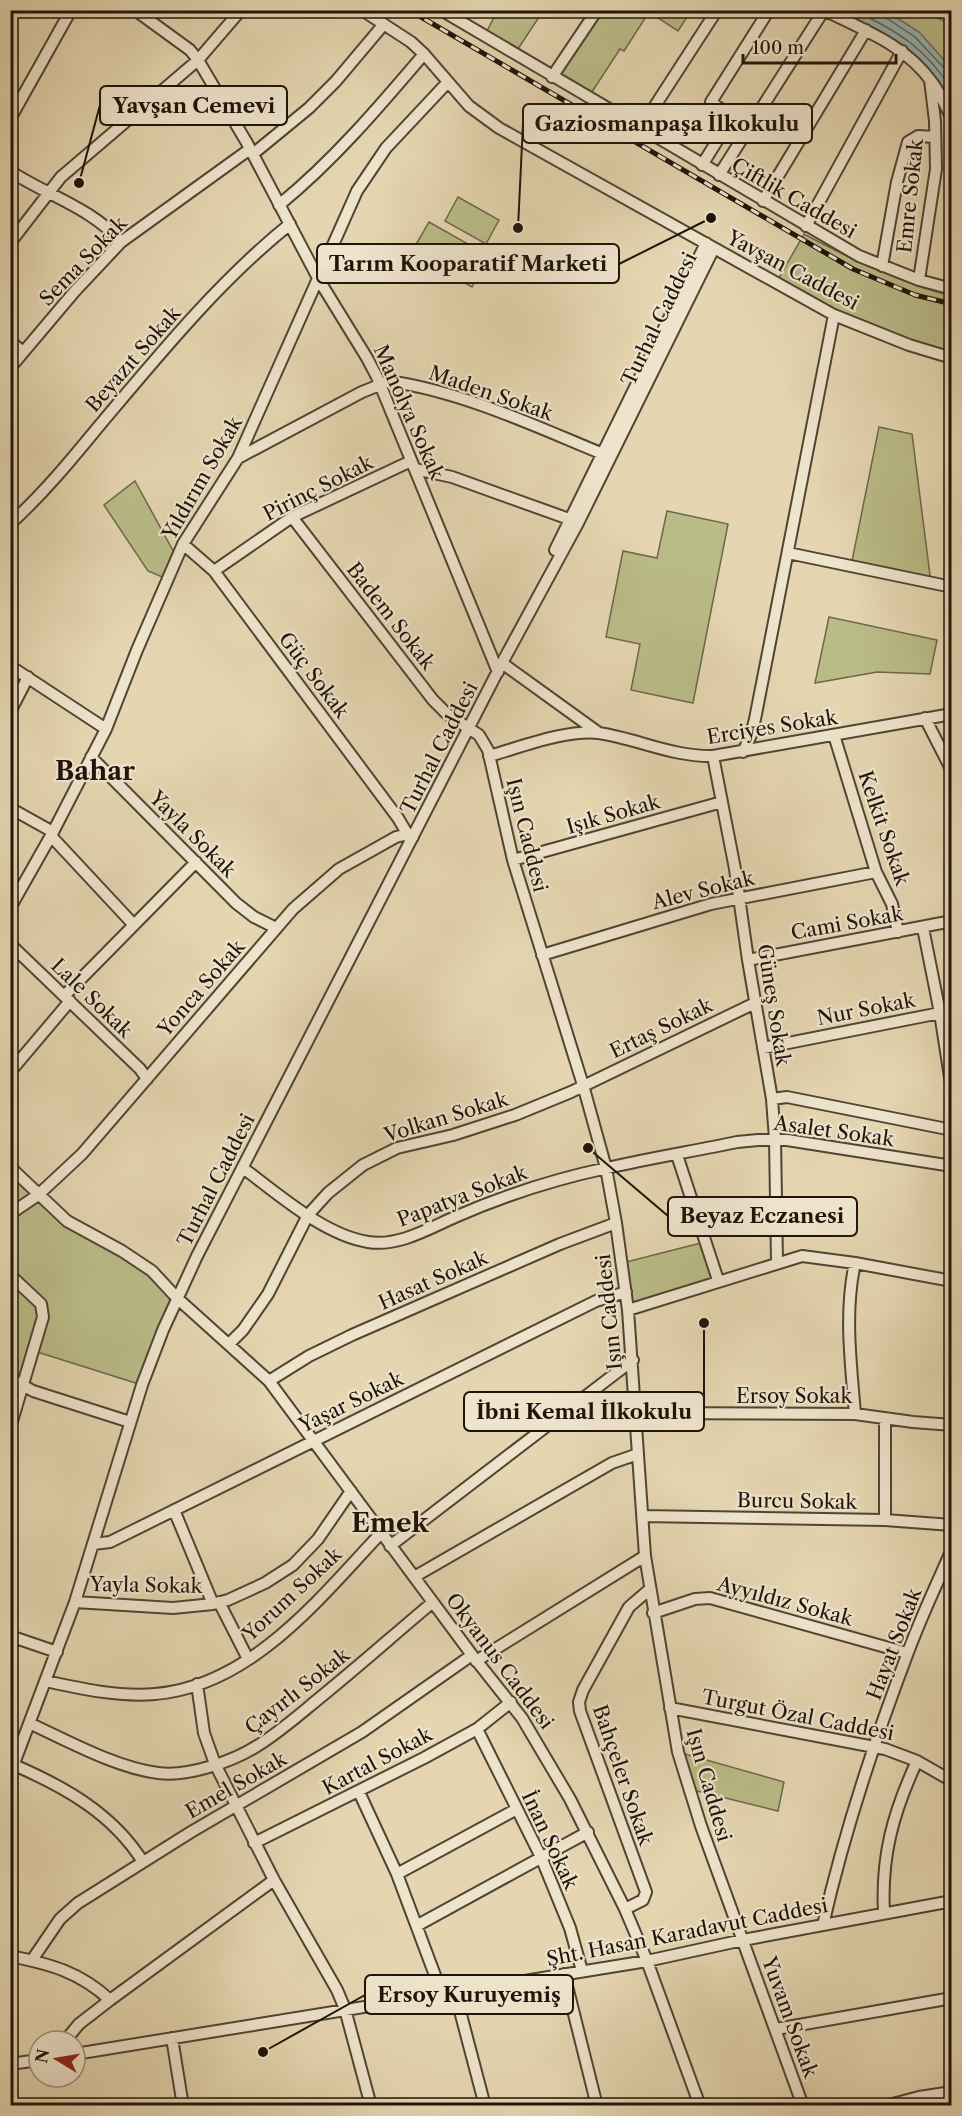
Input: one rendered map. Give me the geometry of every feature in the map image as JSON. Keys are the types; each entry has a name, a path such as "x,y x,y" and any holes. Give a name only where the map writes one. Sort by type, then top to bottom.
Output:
{"street":[{"path":"10,119 71,10"},
{"name":"Manolya Sokak","path":"135,10 190,50 198,60 251,151 319,280 367,358 500,667"},
{"path":"13,236 74,164 198,60 242,10"},
{"name":"Yavşan Caddesi","path":"362,10 411,42 469,106 499,128 834,315 909,345 951,358"},
{"name":"Sema Sokak","path":"10,368 75,291 121,242 283,131 323,94 382,22 385,10"},
{"name":"Çiftlik Caddesi","path":"441,10 859,256 919,280 951,289"},
{"path":"552,77 597,10"},
{"path":"640,129 717,10"},
{"path":"702,165 732,117 711,101 769,10"},
{"path":"719,175 824,10 866,30 902,51 930,80 951,118"},
{"path":"763,201 866,30"},
{"path":"806,226 902,51"},
{"path":"279,205 308,181 424,54"},
{"name":"Emre Sokak","path":"919,280 934,186 935,136 930,80"},
{"name":"Yıldırım Sokak","path":"10,908 52,834 106,729 183,544 238,458 357,191 386,148 447,83"},
{"path":"882,266 897,182 908,142 918,135 935,136"},
{"path":"10,171 50,192 110,229 121,242"},
{"name":"Beyazıt Sokak","path":"10,524 40,495 173,339 239,267 290,224"},
{"name":"Turhal Caddesi","path":"519,630 569,519 710,246"},
{"name":"Turhal Caddesi","path":"12,1769 31,1724 75,1602 129,1422 177,1298 411,836 592,494 710,246"},
{"path":"743,752 755,719 834,315"},
{"path":"10,341 24,352"},
{"name":"Maden Sokak","path":"238,458 333,407 380,385 393,382 438,392 505,415 603,454"},
{"path":"413,465 569,519"},
{"name":"Pirinç Sokak","path":"214,571 292,517 413,465"},
{"name":"Badem Sokak","path":"292,517 433,700 447,714 469,728"},
{"name":"Güç Sokak","path":"183,544 214,571 411,836"},
{"path":"788,553 951,587"},
{"path":"10,666 106,729"},
{"name":"Erciyes Sokak","path":"500,667 600,734"},
{"path":"10,712 28,677"},
{"name":"Erciyes Sokak","path":"489,756 578,732 600,734 680,754 713,756 951,714"},
{"path":"925,718 951,771"},
{"name":"Işın Caddesi","path":"469,728 483,739 489,756 513,860 583,1085 606,1168 628,1310 645,1556 653,1613 679,1755 692,1800 743,1940"},
{"name":"Kelkit Sokak","path":"834,735 876,872 892,904 898,932"},
{"name":"Güneş Sokak","path":"713,756 740,897 748,960 772,1099 777,1262"},
{"name":"Yayla Sokak","path":"91,757 245,912 276,928"},
{"name":"Işık Sokak","path":"513,860 722,802"},
{"path":"10,808 52,834 134,925"},
{"name":"Yonca Sokak","path":"10,1214 38,1195 82,1154 276,928 314,890 339,869 396,837 411,836"},
{"path":"10,1072 67,998 196,862"},
{"name":"Alev Sokak","path":"542,955 681,912 740,897 876,872"},
{"name":"Cami Sokak","path":"748,960 951,921"},
{"path":"923,928 940,1013 951,1090"},
{"name":"Lale Sokak","path":"10,944 140,1069 147,1079"},
{"name":"Ertaş Sokak","path":"583,1085 755,1003"},
{"name":"Nur Sokak","path":"763,1048 940,1013"},
{"name":"Volkan Sokak","path":"229,1344 243,1330 268,1294 308,1215 345,1178 363,1165 398,1148 453,1135 515,1115 583,1085"},
{"path":"772,1099 787,1097 951,1130"},
{"name":"Asalet Sokak","path":"606,1168 737,1142 775,1139 951,1166"},
{"path":"676,1155 718,1280"},
{"name":"Okyanus Caddesi","path":"10,1167 60,1216 76,1228 144,1265 177,1298 270,1381 474,1658 511,1702 551,1764 588,1832 625,1909 648,1961 700,2106"},
{"name":"Papatya Sokak","path":"243,1168 308,1215 338,1231 360,1240 376,1243 410,1236 473,1209 541,1186 606,1168"},
{"path":"700,1226 776,1209"},
{"name":"Hasat Sokak","path":"270,1381 309,1356 352,1335 560,1244 616,1223"},
{"path":"628,1310 718,1280 802,1256 855,1263 951,1281"},
{"path":"855,1263 851,1281 850,1335 855,1413"},
{"path":"10,1275 41,1304 43,1311 42,1324 10,1428"},
{"name":"Yaşar Sokak","path":"93,1544 110,1542 596,1301 626,1292"},
{"path":"390,1546 633,1360"},
{"path":"10,1378 33,1391 129,1422"},
{"name":"Ersoy Sokak","path":"636,1413 855,1413 951,1425"},
{"path":"885,1418 885,1520"},
{"path":"414,1577 612,1463 638,1454"},
{"name":"Yayla Sokak","path":"75,1602 173,1608 216,1603 265,1583 293,1565 318,1539 351,1491"},
{"path":"174,1510 216,1603 248,1659"},
{"name":"Burcu Sokak","path":"642,1516 885,1520 951,1525"},
{"name":"Yorum Sokak","path":"46,1681 95,1691 138,1695 178,1690 225,1673 268,1645 306,1611 381,1533"},
{"name":"Hayat Sokak","path":"823,1925 832,1885 874,1746 908,1653 951,1550"},
{"name":"Emel Sokak","path":"32,1960 54,1927 71,1908 143,1862 362,1732 474,1658 645,1556"},
{"name":"Bahçeler Sokak","path":"625,1909 643,1900 646,1892 599,1767 580,1712 579,1702 582,1690 629,1607 650,1588"},
{"name":"Ayyıldız Sokak","path":"653,1613 695,1599 710,1598 908,1653"},
{"name":"Çayırlı Sokak","path":"31,1724 118,1762 148,1772 171,1774 189,1772 256,1747 286,1726 433,1602"},
{"path":"10,1636 57,1652"},
{"path":"198,1684 204,1733 215,1764 254,1843 337,1990 345,2009 370,2106"},
{"name":"Kartal Sokak","path":"254,1843 359,1792 477,1729 511,1702"},
{"name":"Turgut Özal Caddesi","path":"670,1708 874,1746 917,1761 951,1781"},
{"name":"İnan Sokak","path":"477,1729 541,1857 570,1928 582,1971"},
{"path":"884,1913 884,1870 891,1826 901,1796 917,1761"},
{"name":"Turgut Özal Caddesi","path":"917,1761 951,1787"},
{"path":"12,1769 45,1778 87,1804 126,1838 143,1862"},
{"path":"359,1792 418,1925 442,1994"},
{"path":"397,1874 517,1809"},
{"path":"418,1925 588,1832"},
{"path":"75,2029 110,2000 274,1880"},
{"path":"951,1900 951,1947"},
{"name":"Şht. Hasan Karadavut Caddesi","path":"87,2052 648,1961 743,1940 951,1900"},
{"name":"Yuvam Sokak","path":"743,1940 803,2106"},
{"path":"10,1956 32,1960 83,1978 110,2000"},
{"path":"564,1974 597,2106"},
{"path":"455,1992 485,2106"},
{"path":"776,2029 951,1998"},
{"path":"172,2038 183,2106"},
{"path":"10,2064 27,2062"},
{"path":"885,2106 951,2092"}],"green space":[{"path":"497,11 553,11 548,18 541,14 514,55 484,37"},
{"path":"597,11 691,11 678,31 649,12 624,51 620,49 588,98 552,77"},
{"path":"883,11 922,11 951,24 951,68 919,32"},
{"path":"458,197 499,220 486,244 445,221"},
{"path":"429,222 489,256 472,287 411,253"},
{"path":"804,234 876,270 951,296 951,358 909,345 776,283"},
{"path":"879,427 912,434 931,583 851,566"},
{"path":"135,481 177,558 167,579 148,571 104,505"},
{"path":"667,511 728,524 693,703 631,690 640,644 606,637 623,551 657,558"},
{"path":"829,617 937,640 930,674 877,672 815,683"},
{"path":"11,1167 60,1216 122,1251 177,1298 142,1385 34,1351 24,1386 11,1378"},
{"path":"705,1242 718,1280 628,1310 622,1263"},
{"path":"678,1752 784,1782 778,1811 689,1789"}],"water":[{"path":"838,11 883,11 919,32 951,68 951,103 928,70 904,46 875,28"}],"railway":[{"path":"409,10 853,269 915,295 952,304"}],"place":[{"name":"Yavşan Cemevi","path":"79,183"},
{"name":"Tarım Kooparatif Marketi","path":"711,218"},
{"name":"Gaziosmanpaşa İlkokulu","path":"518,228"},
{"name":"Beyaz Eczanesi","path":"588,1148"},
{"name":"İbni Kemal İlkokulu","path":"704,1323"},
{"name":"Ersoy Kuruyemiş","path":"263,2052"}],"district":[{"name":"Bahar","path":"95,771"},
{"name":"Emek","path":"390,1523"}]}
